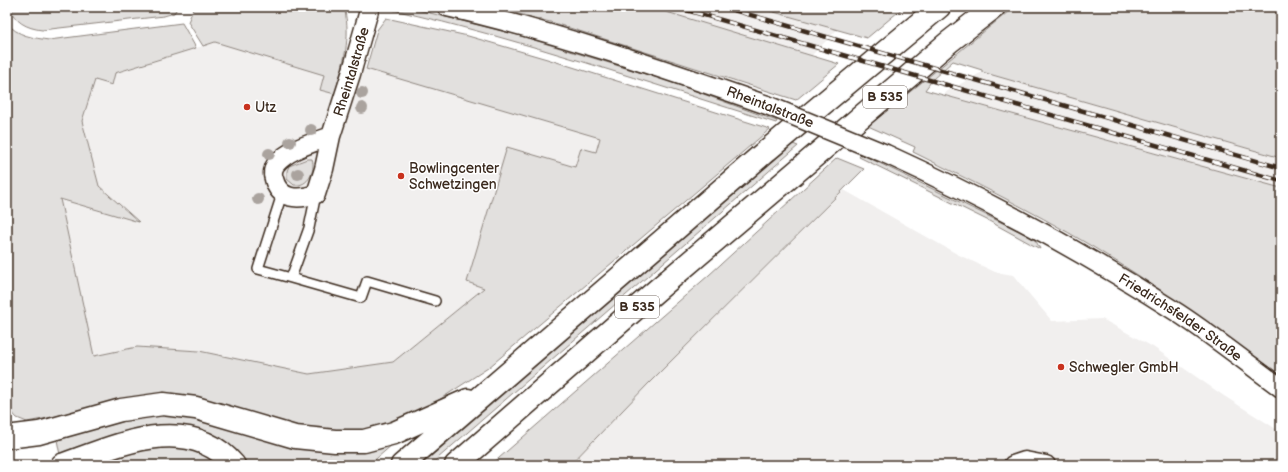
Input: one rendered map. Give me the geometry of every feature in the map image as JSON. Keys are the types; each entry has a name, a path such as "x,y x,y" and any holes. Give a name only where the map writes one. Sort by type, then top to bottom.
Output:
{"highway":[{"name":"B 535","path":"402,465 765,152 939,7"},
{"name":"B 535","path":"456,465 657,290 949,42 994,7"},
{"path":"7,437 39,433 121,410 163,404 196,408 295,437 336,442 364,441 394,433 489,390"},
{"path":"62,465 136,440 159,436 181,435 199,440 218,451 234,465"}],"street":[{"name":"Rheintalstraße","path":"316,194 324,169 331,136 351,74 370,7"},
{"name":"Rheintalstraße","path":"447,7 500,19 610,51 767,105 886,154 952,184 1076,250"},
{"path":"316,194 305,198 292,198 282,194 275,185 273,174 275,166 284,156 331,136"},
{"name":"Friedrichsfelder Straße","path":"1076,250 1179,314 1281,388"},
{"path":"1013,465 1025,461 1046,465"}],"lane":[{"path":"282,194 258,268 361,298 367,281 435,301"},
{"path":"291,278 309,228 316,194"}],"shaded area":[{"path":"9,7 178,7 174,13 164,16 42,30 26,26 14,17"},
{"path":"194,7 344,7 347,30 346,51 335,94 320,90 324,75 215,42 203,46 188,22"},
{"path":"492,7 650,7 839,64 796,100 554,23"},
{"path":"650,7 756,7 837,30 811,56"},
{"path":"756,7 904,7 867,38"},
{"path":"1014,7 1281,7 1281,158 982,72 982,70 953,61 933,79 925,90 1281,188 1281,375 1119,263 1018,205 913,152 915,147 868,126"},
{"path":"414,9 518,35 668,81 777,121 776,123 539,48 394,10"},
{"path":"386,18 468,36 547,59 770,129 488,368 428,407 402,420 361,432 323,433 211,403 68,414 27,422 17,418 7,407 7,23 21,34 49,40 182,23 196,48 115,73 112,85 95,80 82,121 99,186 139,222 60,199 94,356 137,347 199,351 309,374 393,362 484,288 467,282 507,147 575,167 581,148 596,152 600,138 366,69 377,30"},
{"path":"215,42 324,75 320,90 334,94 343,65 366,69 600,138 596,152 576,167 467,282 484,288 393,362 309,374 199,351 137,347 94,356 60,199 138,221 99,186 82,121 95,80"},
{"path":"982,72 1281,158 1281,188 944,95 946,92"},
{"path":"793,144 798,146 430,465 421,465"},
{"path":"861,154 1025,234 1036,241 1040,249 989,221 859,157"},
{"path":"837,158 864,169 648,384 570,465 491,465 709,275"},
{"path":"307,159 312,159 313,164 310,177 307,181 299,185 294,185 287,179 287,171 289,166"},
{"path":"844,190 957,254 995,272 1013,275 1052,321 1102,319 1153,347 1224,396 1281,432 1281,465 570,465 648,384"},
{"path":"159,413 393,444 369,465 246,465 239,456 206,434 60,455 57,440 122,421"},
{"path":"158,445 198,450 220,465 86,465"}],"railway":[{"path":"676,7 1281,181"},
{"path":"723,7 1281,168"}],"place":[{"name":"Utz","path":"247,107"},
{"name":"Bowlingcenter Schwetzingen","path":"401,176"},
{"name":"Schwegler GmbH","path":"1061,367"}]}
